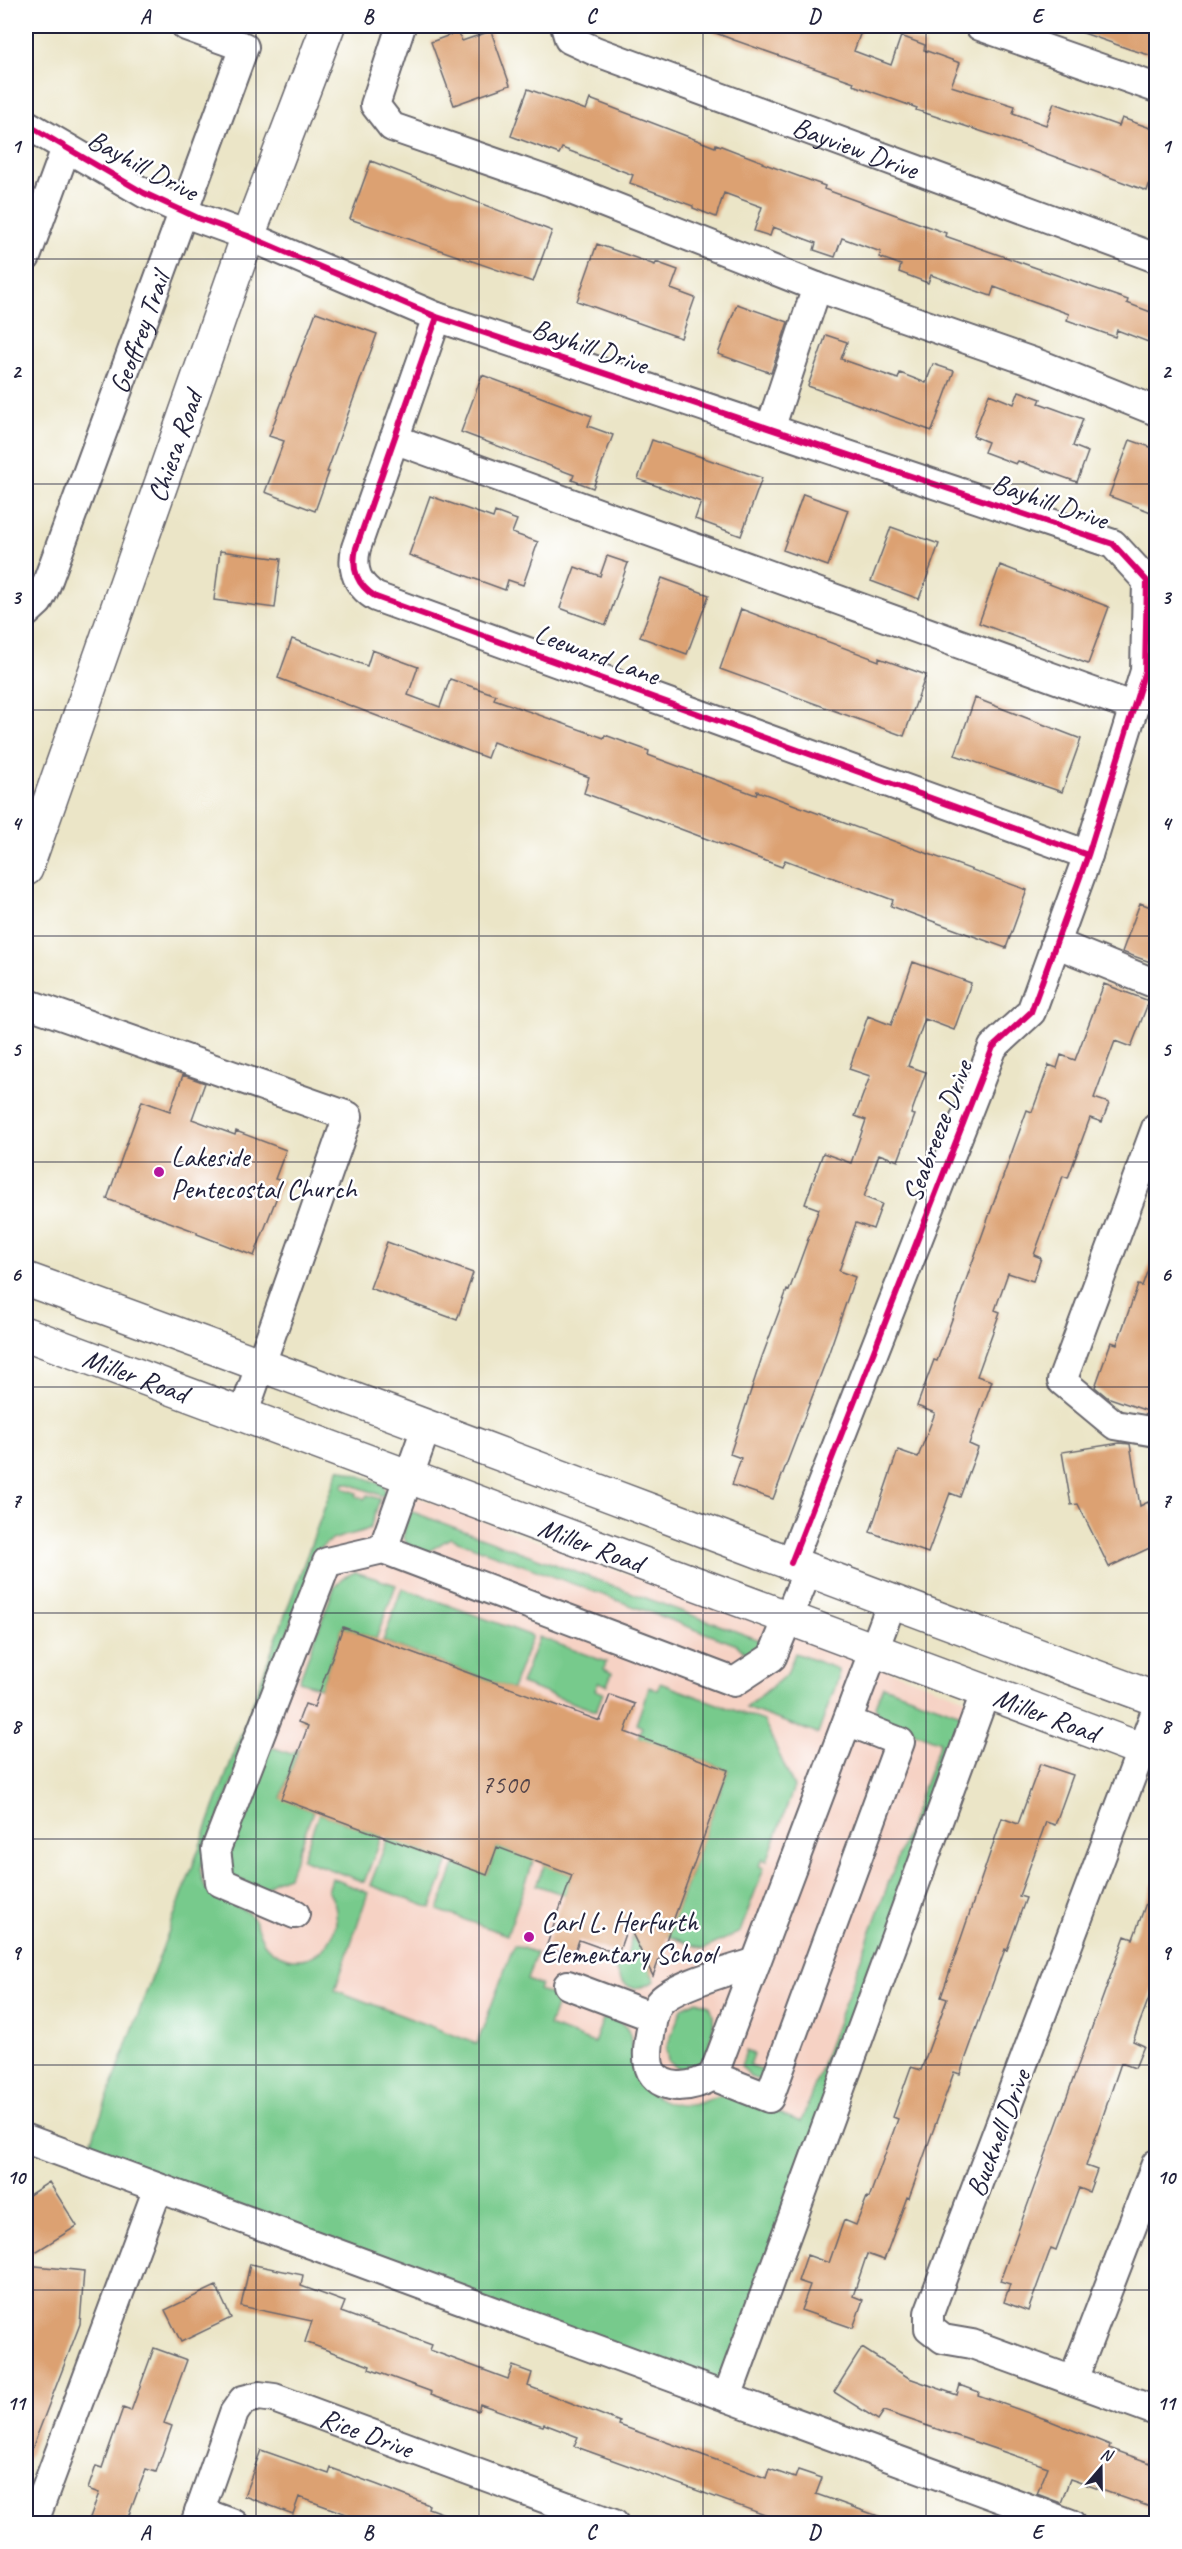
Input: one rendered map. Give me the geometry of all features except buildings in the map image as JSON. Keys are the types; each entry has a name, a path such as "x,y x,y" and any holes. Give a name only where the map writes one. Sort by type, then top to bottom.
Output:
{"main road":[{"name":"Chiesa Road","path":"26,869 248,236 328,26"},
{"name":"Miller Road","path":"26,1279 427,1425 892,1602 1156,1699"},
{"name":"Miller Road","path":"26,1334 1149,1753"}],"street":[{"name":"Geoffrey Trail","path":"26,613 38,602 45,588 244,47 186,26"},
{"path":"401,26 375,105 392,127 551,182 817,287 1044,366 1156,411"},
{"name":"Bayview Drive","path":"565,26 569,39 595,51 1156,258"},
{"path":"980,26 1156,88"},
{"name":"Bayhill Drive","path":"26,124 144,193 184,212 248,236 437,317 1113,544 1146,581"},
{"path":"26,257 66,148"},
{"path":"770,429 817,287"},
{"name":"Leeward Lane","path":"437,317 353,559 359,582 367,591 376,597 1088,855"},
{"path":"394,439 1134,707"},
{"name":"Seabreeze Drive","path":"382,1549 735,1682 772,1657 787,1619 799,1566 993,1047 1031,1012 1088,855 1145,671 1146,581"},
{"path":"1055,944 1156,984"},
{"path":"26,1003 348,1116 243,1415"},
{"path":"1156,1128 1062,1381 1115,1425 1156,1432"},
{"path":"295,1914 220,1882 216,1849 327,1562 382,1549 427,1425"},
{"path":"756,1962 673,1991 659,2004 653,2016 648,2045 651,2070 663,2081 676,2086 701,2083 713,2076 892,1602"},
{"path":"728,2397 985,1693"},
{"name":"Bucknell Drive","path":"1156,1711 1149,1753 929,2313 929,2328 943,2339 972,2344 1156,2411"},
{"path":"713,2076 769,2098 900,1742 847,1721"},
{"path":"568,1985 653,2016"},
{"path":"26,2139 1071,2523"},
{"path":"1073,2380 1156,2164"},
{"path":"33,2523 158,2188"},
{"name":"Rice Drive","path":"197,2517 234,2413 243,2400 259,2396 274,2398 614,2523"},
{"path":"197,2517 234,2523"}],"shaded area":[{"name":"Carl L. Herfurth Elementary School","path":"339,1468 977,1703 723,2390 86,2156"}],"green space":[{"path":"339,1468 384,1485 386,1497 344,1482 343,1488 357,1493 356,1496 364,1499 368,1495 380,1499 370,1528 329,1541 318,1551 200,1869 203,1882 211,1896 247,1912 271,1950 294,1959 307,1958 319,1952 328,1943 334,1931 336,1918 334,1904 328,1891 332,1878 368,1893 335,1990 477,2044 514,1945 536,1953 527,1980 541,1985 539,1990 559,1998 549,2026 594,2043 603,2019 617,2020 627,2029 631,2039 638,2076 644,2086 661,2100 688,2105 727,2095 758,2104 801,2122 940,1742 881,1719 875,1706 883,1686 972,1718 723,2390 86,2156"},
{"path":"410,1511 765,1642 761,1653 729,1668 746,1654 737,1645 450,1538 423,1555 409,1546 404,1538"},
{"path":"355,1572 396,1585 376,1639 343,1627 321,1688 299,1681 334,1588 342,1578"},
{"path":"402,1588 532,1636 512,1689 383,1641"},
{"path":"539,1637 606,1662 604,1669 612,1673 607,1685 598,1682 595,1690 603,1693 596,1711 521,1684"},
{"path":"795,1653 838,1669 838,1679 818,1734 746,1708 787,1674"},
{"path":"660,1683 764,1721 794,1787 767,1861 762,1859 759,1866 764,1868 740,1932 704,1949 645,1928 670,1930 728,1770 638,1737 642,1727 636,1724 649,1687 657,1690"},
{"path":"269,1746 291,1754 299,1748 281,1798 313,1811 289,1876 275,1881 264,1890 233,1877 229,1853"},
{"path":"319,1813 382,1836 364,1882 302,1859"},
{"path":"388,1838 449,1861 431,1908 370,1885"},
{"path":"497,1847 534,1860 507,1935 438,1910 456,1863 487,1874"},
{"path":"545,1864 572,1875 565,1895 536,1885"},
{"path":"633,1935 655,1981 634,1988 624,1984 614,1965 616,1963 623,1965"},
{"path":"697,2001 709,2005 712,2011 712,2036 707,2053 700,2065 691,2070 682,2071 668,2061 666,2049 682,2008"},
{"path":"746,2051 754,2054 750,2065 766,2071 762,2081 750,2077 741,2066"}],"cycle path":[{"path":"26,124 144,193 198,218 248,236 437,317 1113,544 1147,581 1145,671 1088,855 1031,1012 993,1047 791,1563"},
{"path":"437,317 356,548 355,570 360,582 369,592 376,597 1088,855"}],"place":[{"name":"Lakeside Pentecostal Church","path":"159,1172"},
{"name":"Carl L. Herfurth Elementary School","path":"529,1937"}]}
